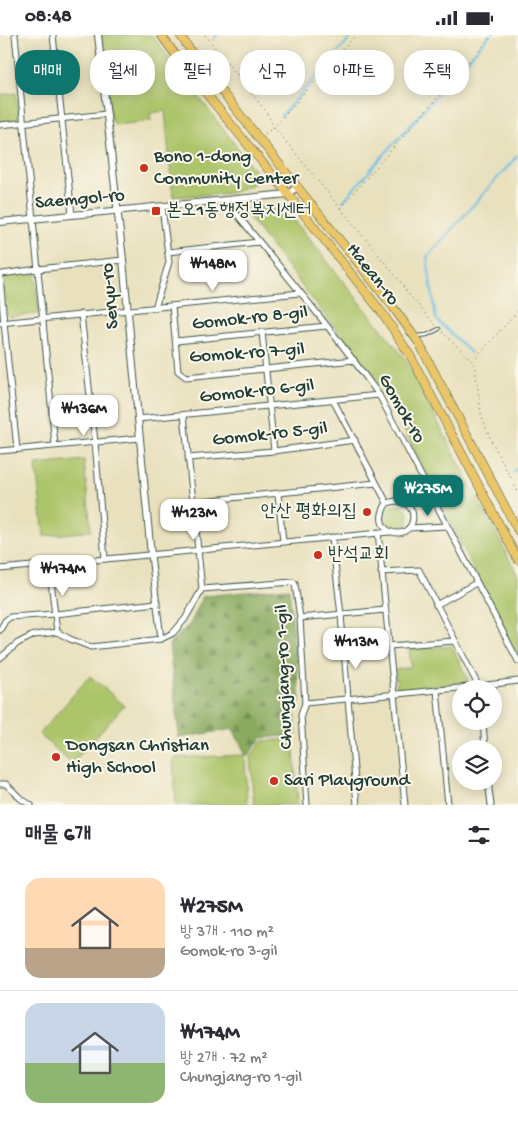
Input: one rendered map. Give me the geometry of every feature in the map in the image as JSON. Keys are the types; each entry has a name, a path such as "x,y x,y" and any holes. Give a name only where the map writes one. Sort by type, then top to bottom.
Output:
{"main road":[{"name":"Haean-ro","path":"161,35 186,69 383,314 411,357 518,560"},
{"name":"Haean-ro","path":"180,35 199,63 393,307 419,343 518,531"}],"street":[{"path":"15,35 55,445"},
{"path":"53,35 72,215"},
{"name":"Seryu-ro","path":"98,35 118,211 151,555"},
{"path":"0,125 107,114"},
{"path":"288,194 297,187"},
{"name":"Saemgol-ro","path":"0,223 288,194"},
{"name":"Gomok-ro","path":"226,201 354,360 379,395 518,661"},
{"path":"155,308 169,262 162,207"},
{"path":"168,252 259,242"},
{"path":"17,449 2,323 0,276 2,274 38,269 123,261"},
{"path":"2,323 300,293"},
{"name":"Gomok-ro 7-gil","path":"172,306 178,371 186,377 354,360"},
{"path":"81,314 95,441 105,559"},
{"name":"Gomok-ro 8-gil","path":"176,341 327,326"},
{"path":"262,332 274,451"},
{"name":"Gomok-ro 6-gil","path":"138,419 379,395"},
{"path":"333,400 387,503"},
{"path":"0,658 18,643 34,635 57,632 91,647 161,639 173,633 185,619 202,589 184,415"},
{"path":"0,451 140,438"},
{"name":"Gomok-ro 5-gil","path":"188,458 274,451 355,440"},
{"path":"193,502 376,483"},
{"path":"278,493 283,541"},
{"path":"390,532 381,519 383,509 387,503 400,501 409,506 413,515 409,528"},
{"path":"0,569 378,532 400,533 409,528 448,526"},
{"path":"378,532 404,805"},
{"path":"332,537 358,805"},
{"path":"151,555 161,639"},
{"path":"49,564 57,632"},
{"path":"381,572 418,570 475,680"},
{"name":"Chungjang-ro 1-gil","path":"202,589 295,583 300,618 305,703 301,715 307,805"},
{"path":"436,605 476,583"},
{"path":"0,630 5,621 10,617 157,603"},
{"path":"300,618 385,610"},
{"path":"389,646 455,641"},
{"path":"502,683 518,681"},
{"path":"305,703 452,689"},
{"path":"437,690 448,805"},
{"path":"0,783 6,784 21,799 31,805"},
{"path":"489,790 491,805"}],"lane":[{"path":"414,336 428,335 439,329"}],"path":[{"path":"204,35 265,110 274,127 399,280 430,321 472,361 475,367 481,413 491,440 518,492"},
{"path":"259,138 274,127 356,35"},
{"path":"340,208 493,35"},
{"path":"472,361 518,311"}],"green space":[{"path":"101,35 152,35 165,52 165,95 198,95 262,180 232,193 173,197 165,111 150,113 151,121 116,125 111,121 108,95 155,95 155,50 103,50"},
{"path":"15,93 19,117 17,120 0,122 0,95"},
{"path":"282,205 404,357 518,576 518,659 387,395 243,210"},
{"path":"32,272 35,274 39,311 37,314 9,317 7,315 2,278 4,275"},
{"path":"84,460 91,531 44,536 36,465"},
{"path":"396,505 405,509 409,518 405,527 396,531 387,527 383,518 387,509"},
{"path":"289,588 300,700 295,710 296,735 261,738 247,757 233,729 179,738 169,644 190,624 203,596"},
{"path":"452,646 468,680 452,680 452,684 400,690 397,687 395,670 411,667 409,650"},
{"path":"90,676 124,705 72,764 39,734"},
{"name":"Sari Playground","path":"293,739 298,805 254,805 250,757 262,741"},
{"path":"245,755 247,805 176,805 173,758"}],"waterway":[{"path":"213,40 217,35"},
{"path":"281,116 353,35"},
{"path":"343,201 490,35"},
{"path":"471,353 436,319 427,257 518,155"},
{"path":"513,473 518,467"}],"place":[{"name":"Bono 1-dong Community Center","path":"144,168"},
{"name":"본오1동행정복지센터","path":"156,211"},
{"name":"안산 평화의집","path":"367,512"},
{"name":"반석교회","path":"318,555"},
{"name":"Dongsan Christian High School","path":"56,757"},
{"name":"Sari Playground","path":"274,781"}]}
